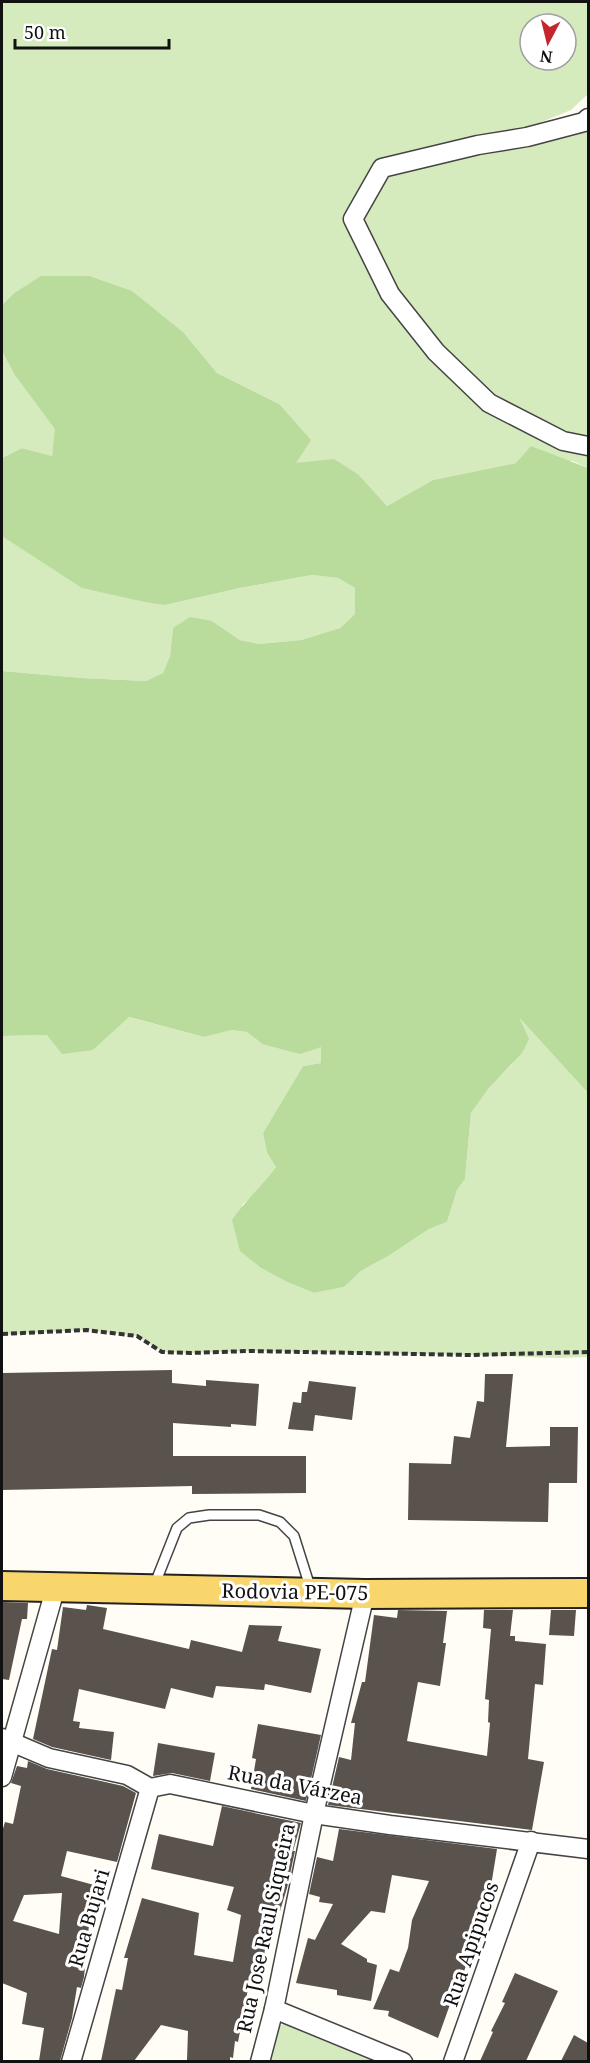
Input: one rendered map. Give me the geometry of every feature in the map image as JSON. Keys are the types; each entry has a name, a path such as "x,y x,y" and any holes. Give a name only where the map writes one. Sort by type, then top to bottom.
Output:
{"main road":[{"name":"Rodovia PE-075","path":"2,1586 587,1596"}],"street":[{"path":"588,118 584,122 527,137 478,145 382,168 353,219 390,294 436,352 489,403 563,441 588,446"},
{"path":"2,1777 6,1741 56,1586"},
{"name":"Rua Jose Raul Siqueira","path":"260,2061 274,2009 314,1814 365,1594"},
{"path":"6,1741 49,1758 127,1775 150,1788"},
{"name":"Rua da Várzea","path":"150,1788 170,1784 314,1814 588,1849"},
{"name":"Rua Bujari","path":"71,2061 150,1788"},
{"name":"Rua Apipucos","path":"453,2061 531,1841"},
{"path":"274,2009 403,2061"}],"lane":[{"path":"153,1588 177,1528 189,1518 209,1515 259,1515 280,1522 294,1536 312,1592"}],"path":[{"path":"2,1334 86,1329 137,1336 162,1352 190,1353 249,1351 471,1355 588,1352"}],"green space":[{"path":"2,2 588,2 588,94 571,110 537,124 527,136 588,118 588,468 573,461 516,463 433,480 387,506 359,475 295,463 279,404 217,373 184,333 13,294 2,305"},
{"path":"41,276 89,276 132,291 184,333 217,373 279,404 311,440 296,463 334,459 359,475 387,506 433,480 516,463 531,446 588,468 588,1093 519,1017 529,1039 522,1053 489,1088 471,1113 465,1179 457,1190 447,1222 429,1229 361,1271 344,1287 314,1293 261,1268 240,1251 232,1220 276,1167 267,1153 263,1133 303,1066 321,1063 321,1047 300,1054 262,1044 247,1032 232,1030 204,1037 129,1017 93,1050 62,1054 47,1035 2,1036 2,671 146,681 163,673 170,656 173,628 190,617 212,621 240,640 259,644 301,640 340,628 355,614 355,588 338,578 312,575 165,605 145,602 82,588 2,536 2,458 22,448 52,456 55,429 14,374 2,351 2,305 13,294"},
{"path":"2,351 14,374 56,429 52,456 22,448 2,458"},
{"path":"2,536 165,605 312,575 338,578 355,588 355,614 340,628 301,640 259,644 240,640 212,621 173,628 170,656 163,673 146,681 2,671"},
{"path":"518,1014 588,1093 588,1357 249,1351 162,1352 137,1336 86,1330 2,1335 2,1036 47,1035 93,1050 128,1017 204,1037 232,1030 247,1032 262,1044 321,1047 321,1063 303,1066 263,1133 267,1153 276,1167 258,1190 242,1205 261,1268 314,1293 344,1287 361,1271 429,1229 447,1222 457,1190 465,1179 471,1113 489,1088 513,1063"},
{"path":"288,2022 381,2062 267,2062 277,2027"}],"building":[{"path":"172,1370 172,1383 206,1386 206,1380 259,1384 256,1426 231,1424 231,1427 173,1423 173,1456 306,1456 306,1493 192,1494 192,1486 2,1490 2,1373"},
{"path":"485,1374 513,1374 506,1447 550,1446 550,1427 578,1427 577,1483 549,1483 548,1522 408,1520 409,1463 451,1464 454,1436 470,1438 477,1401 484,1402"},
{"path":"309,1381 356,1387 352,1420 315,1415 313,1431 288,1429 293,1402 301,1403 302,1392 307,1392"},
{"path":"2,1602 28,1603 27,1619 22,1619 9,1680 2,1679"},
{"path":"87,1605 107,1608 103,1629 189,1649 191,1640 242,1652 249,1625 282,1626 278,1641 321,1649 311,1693 265,1684 264,1690 216,1686 213,1698 171,1688 165,1709 79,1689 73,1721 80,1722 79,1728 114,1732 111,1760 52,1747 33,1739 52,1649 57,1650 63,1607 86,1610"},
{"path":"398,1610 447,1611 443,1643 446,1643 440,1686 418,1682 407,1741 487,1756 490,1723 488,1722 489,1700 485,1699 491,1629 483,1628 484,1610 513,1610 510,1636 515,1636 515,1641 546,1644 543,1685 535,1684 528,1759 544,1762 532,1830 328,1805 339,1757 351,1760 355,1723 351,1723 362,1682 365,1682 374,1615 397,1618"},
{"path":"551,1610 576,1610 574,1636 549,1635"},
{"path":"258,1724 321,1735 306,1801 251,1789 256,1759 252,1758"},
{"path":"158,1743 215,1753 210,1781 172,1773 153,1776"},
{"path":"28,1761 47,1769 123,1786 136,1793 117,1862 67,1851 61,1876 105,1888 105,1892 92,1893 84,1977 81,1988 77,1987 72,2018 60,2061 39,2061 44,2028 22,2024 27,1993 2,1983 2,1832 5,1822 13,1824 21,1786 11,1783 17,1766 27,1768","holes":["62,1893 59,1934 13,1921 24,1895"]},
{"path":"222,1806 301,1823 280,1911 271,1908 260,1940 266,1941 261,1980 250,1978 233,2058 230,2057 230,2061 187,2060 188,2031 161,2025 134,2061 101,2061 116,1989 122,1990 128,1958 124,1958 142,1898 199,1913 194,1955 233,1962 241,1915 227,1910 234,1887 151,1869 159,1834 213,1846"},
{"path":"339,1829 497,1849 491,1886 489,1885 460,1957 468,1960 438,2038 388,2016 389,2011 373,2009 390,1969 399,1972 408,1948 412,1920 429,1881 392,1875 385,1913 371,1911 341,1944 367,1959 367,1962 377,1965 371,2001 337,1995 337,1990 296,1983 308,1938 315,1940 333,1904 319,1902 320,1897 309,1894 317,1857 333,1861"},
{"path":"515,1973 558,1991 526,2061 480,2061 505,2003 502,2002"},
{"path":"574,2035 588,2043 588,2061 561,2061"}]}
